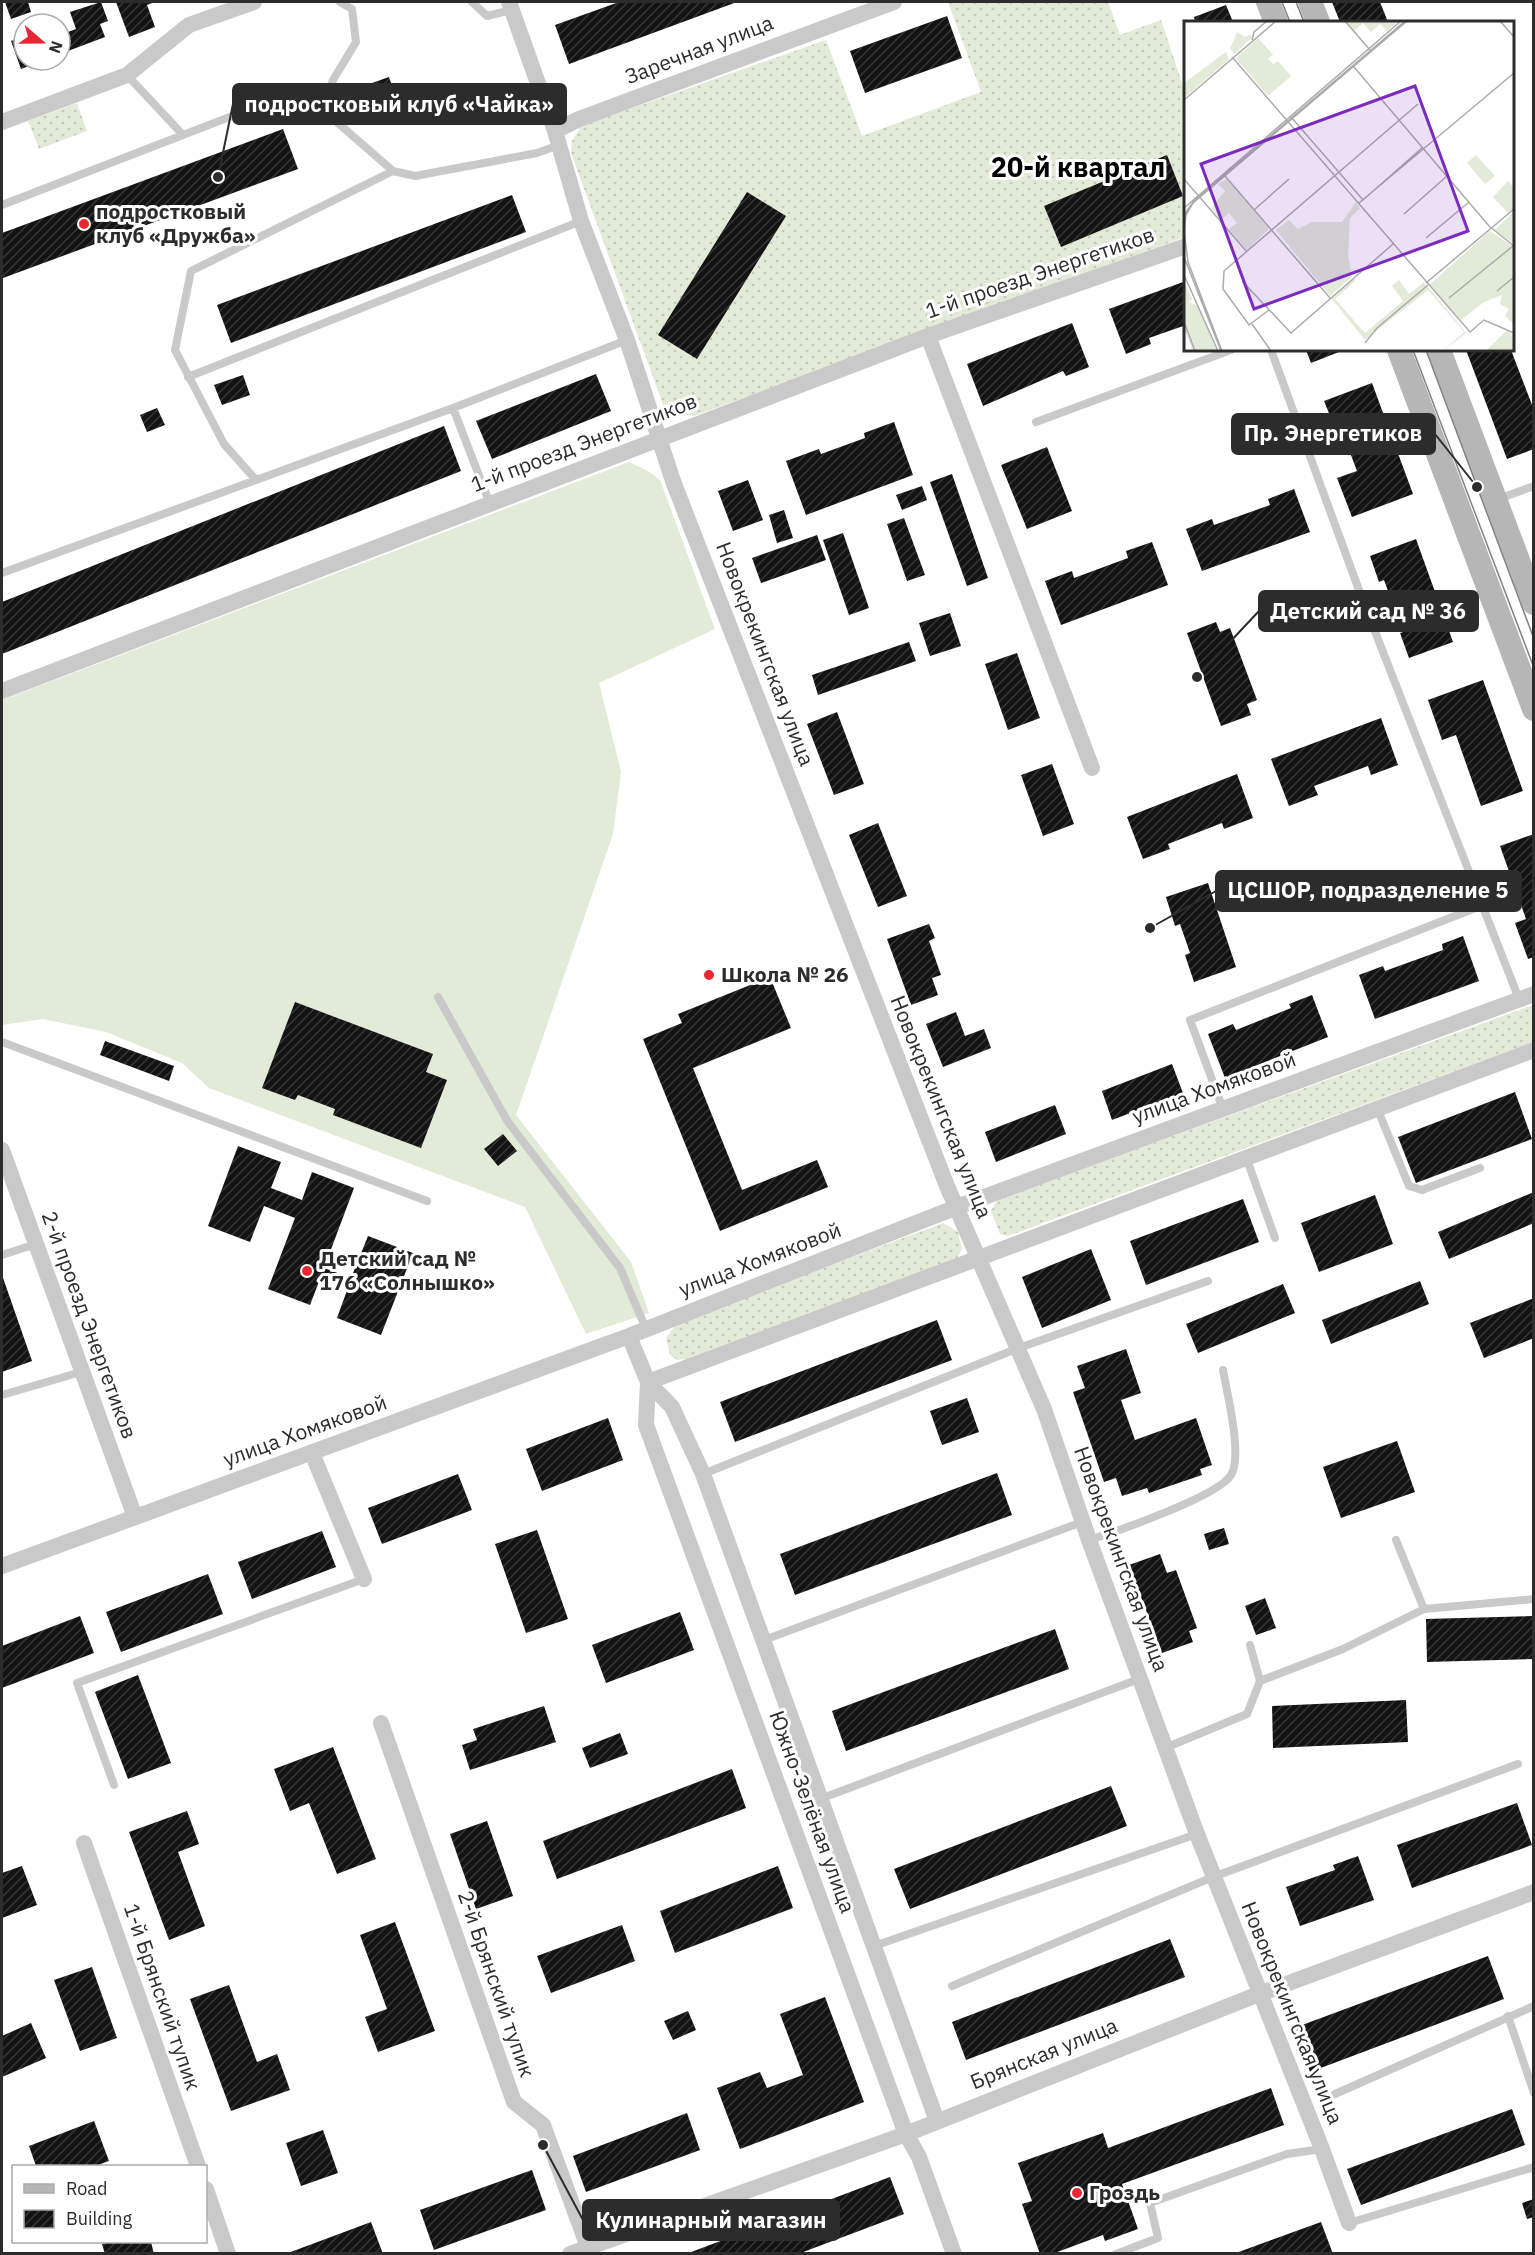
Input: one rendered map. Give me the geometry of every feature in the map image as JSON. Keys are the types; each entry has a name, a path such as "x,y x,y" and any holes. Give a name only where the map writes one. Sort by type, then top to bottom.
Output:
{"main road":[{"path":"1268,2 1276,21"},
{"path":"1310,2 1318,21"},
{"path":"1399,351 1533,709"},
{"path":"1439,351 1533,603"}],"street":[{"path":"2,122 127,75 189,25 254,2"},
{"name":"Заречная улица","path":"557,138 579,119 894,2"},
{"name":"Новокрекингская улица","path":"511,6 557,138 581,221 627,340 677,492 957,1207 1016,1349 1044,1409 1082,1522 1213,1877 1322,2149 1349,2223"},
{"name":"1-й проезд Энергетиков","path":"2,691 928,336 1184,246"},
{"path":"928,336 1092,768"},
{"name":"улица Хомяковой","path":"2,1566 629,1336 957,1207 1526,996"},
{"path":"648,1382 1533,1050"},
{"name":"2-й проезд Энергетиков","path":"2,1150 135,1516"},
{"name":"Южно-Зелёная улица","path":"629,1336 648,1382 672,1407 703,1474 937,2121"},
{"name":"Южно-Зелёная улица","path":"648,1382 646,1425 906,2134 919,2157 954,2253"},
{"path":"312,1453 364,1579"},
{"name":"2-й Брянский тупик","path":"381,1723 514,2102 543,2125 588,2247"},
{"name":"1-й Брянский тупик","path":"84,1843 198,2165"},
{"name":"Брянская улица","path":"570,2253 906,2134 1259,1994 1533,1892"},
{"path":"207,2192 228,2253"}],"lane":[{"path":"323,110 333,80 356,42 352,9 340,2"},
{"path":"472,2 487,16 511,6"},
{"path":"127,75 183,135"},
{"path":"2,205 281,97 323,110 393,171 415,176 537,153 557,138"},
{"path":"256,480 224,444 175,350 191,271 393,171"},
{"path":"188,377 581,221"},
{"path":"2,573 453,408 627,340"},
{"path":"1036,422 1229,351"},
{"path":"1271,351 1362,601 1483,905 1526,996"},
{"path":"453,408 489,504"},
{"path":"1495,500 1533,486"},
{"path":"1223,1108 1190,1020 1483,905"},
{"path":"438,997 508,1122 620,1268 646,1329"},
{"path":"2,1042 427,1201"},
{"path":"1376,1107 1408,1186 1422,1190 1480,1168"},
{"path":"1246,1158 1275,1238"},
{"path":"2,1255 36,1244"},
{"path":"703,1474 1016,1349 1208,1281"},
{"path":"1089,1540 1116,1532 1216,1490 1231,1476 1236,1459 1223,1370"},
{"path":"2,1395 81,1372"},
{"path":"764,1640 1082,1522"},
{"path":"1396,1540 1424,1609"},
{"path":"114,1785 77,1683 364,1579"},
{"path":"1260,1681 1343,1649 1424,1609 1533,1599"},
{"path":"1165,1748 1247,1714 1260,1681 1250,1645"},
{"path":"820,1798 1140,1679"},
{"path":"952,1986 1213,1877 1518,1764"},
{"path":"874,1947 1197,1834"},
{"path":"1335,2094 1508,2016 1533,2007"},
{"path":"1508,2016 1533,2093"},
{"path":"1116,2253 1158,2238 1150,2204 1287,2154 1322,2149"},
{"path":"1349,2223 1533,2167"}],"green space":[{"path":"948,2 1108,2 1120,35 1161,20 1184,89 1184,237 694,416 676,413 664,407 571,153 572,141 581,126 826,40 862,136 981,92"},
{"path":"77,103 87,131 39,149 28,121"},
{"path":"629,462 660,480 715,629 599,683 621,772 613,834 516,1115 631,1262 649,1313 586,1334 525,1207 209,1088 182,1063 106,1032 43,1019 2,1025 2,700"},
{"path":"1533,1005 1533,1042 1008,1236 1000,1234 991,1211 997,1200"},
{"path":"943,1223 958,1232 962,1249 956,1260 686,1359 677,1360 670,1355 666,1338 677,1323"}],"building":[{"path":"5,2 28,2 31,12 12,12 11,19"},
{"path":"101,2 108,21 100,24 105,37 72,49 72,30 76,29 72,12 70,12"},
{"path":"116,2 155,2 147,5 155,27 129,37"},
{"path":"619,2 737,2 569,64 555,25"},
{"path":"1332,2 1380,2 1388,21 1340,21"},
{"path":"1226,5 1233,21 1195,21 1194,17"},
{"path":"947,16 962,58 865,93 850,51"},
{"path":"389,77 396,98 380,103 372,83"},
{"path":"283,129 298,169 3,278 2,233"},
{"path":"1167,155 1183,196 1061,247 1044,206"},
{"path":"747,192 786,216 697,359 658,335"},
{"path":"512,195 526,232 231,343 217,305"},
{"path":"1184,282 1184,326 1149,338 1151,344 1126,354 1109,309"},
{"path":"1072,323 1089,367 1066,376 1063,371 983,406 967,364"},
{"path":"1306,351 1341,351 1311,363"},
{"path":"1466,351 1511,351 1534,410 1534,449 1507,459"},
{"path":"596,374 611,411 492,459 476,421"},
{"path":"243,375 250,395 222,405 214,385"},
{"path":"1372,383 1413,494 1352,517 1337,478 1357,471 1340,426 1335,428 1324,401"},
{"path":"157,408 165,425 147,432 140,415"},
{"path":"894,422 913,475 806,515 786,461 819,449 821,454 865,438 864,433"},
{"path":"444,426 461,471 2,654 2,602"},
{"path":"1047,447 1072,511 1027,529 1001,465"},
{"path":"952,474 988,578 967,586 930,482"},
{"path":"748,480 763,520 733,531 718,491"},
{"path":"922,486 927,500 902,510 896,495"},
{"path":"1294,489 1310,532 1202,571 1186,529 1212,519 1214,525 1270,505 1268,499"},
{"path":"784,510 793,538 777,543 769,515"},
{"path":"904,518 925,575 907,581 887,524"},
{"path":"843,533 869,608 849,615 823,540"},
{"path":"817,535 826,560 761,583 752,558"},
{"path":"1416,539 1453,642 1409,658 1400,633 1403,632 1384,580 1379,582 1370,556"},
{"path":"1152,542 1168,585 1061,625 1045,581 1072,571 1074,578 1128,558 1126,551"},
{"path":"950,613 961,646 930,656 919,623"},
{"path":"1216,622 1220,632 1230,628 1257,700 1247,704 1251,715 1221,726 1187,633"},
{"path":"909,642 916,661 818,695 812,675"},
{"path":"1017,653 1040,718 1008,730 985,664"},
{"path":"1483,680 1523,791 1481,806 1456,735 1442,740 1428,700"},
{"path":"837,712 864,784 834,795 807,724"},
{"path":"1381,718 1398,765 1371,775 1368,766 1314,786 1318,795 1289,806 1271,759"},
{"path":"1052,764 1074,824 1043,836 1021,775"},
{"path":"1237,774 1253,818 1224,829 1222,823 1168,844 1170,849 1143,859 1127,817"},
{"path":"878,823 907,896 878,907 849,835"},
{"path":"1534,834 1534,957 1528,959 1515,923 1526,919 1500,846"},
{"path":"1208,883 1236,967 1194,982 1185,955 1190,953 1180,924 1175,926 1166,897"},
{"path":"929,924 935,938 929,941 941,975 932,978 938,995 911,1005 887,939"},
{"path":"1463,936 1479,981 1375,1019 1359,975 1383,966 1385,971 1443,950 1442,944"},
{"path":"770,977 791,1028 693,1068 742,1190 817,1160 828,1187 720,1231 643,1039 682,1023 678,1014"},
{"path":"1312,995 1328,1037 1225,1078 1208,1034 1233,1024 1236,1030 1291,1008 1289,1004"},
{"path":"295,1002 433,1054 426,1072 447,1080 421,1148 333,1115 335,1109 298,1095 295,1100 262,1088"},
{"path":"956,1012 965,1036 984,1029 991,1048 943,1067 926,1024"},
{"path":"105,1041 174,1066 169,1081 100,1055"},
{"path":"1172,1064 1183,1093 1112,1120 1102,1091"},
{"path":"1515,1092 1532,1139 1416,1183 1398,1137"},
{"path":"1055,1105 1066,1134 996,1162 985,1132"},
{"path":"503,1134 517,1151 498,1166 484,1149"},
{"path":"238,1146 281,1162 271,1188 302,1200 312,1172 354,1188 324,1268 351,1278 368,1236 413,1253 381,1335 337,1318 349,1285 322,1274 310,1305 268,1289 295,1218 264,1206 250,1242 208,1226"},
{"path":"1534,1192 1534,1223 1449,1259 1438,1232"},
{"path":"1375,1195 1393,1244 1319,1272 1301,1223"},
{"path":"1243,1199 1259,1242 1146,1285 1130,1241"},
{"path":"1091,1249 1111,1300 1042,1328 1022,1277"},
{"path":"2,1275 32,1361 2,1372"},
{"path":"1420,1281 1429,1304 1331,1344 1322,1320"},
{"path":"1283,1284 1295,1313 1198,1353 1186,1324"},
{"path":"1534,1298 1534,1338 1484,1358 1470,1323"},
{"path":"937,1320 952,1360 735,1442 720,1402"},
{"path":"1126,1349 1141,1393 1121,1400 1135,1440 1196,1418 1212,1465 1200,1469 1202,1475 1149,1493 1147,1488 1122,1496 1116,1478 1104,1482 1073,1392 1085,1388 1077,1366"},
{"path":"967,1398 979,1432 942,1445 930,1411"},
{"path":"608,1418 623,1460 542,1491 526,1449"},
{"path":"1397,1441 1415,1492 1341,1518 1323,1467"},
{"path":"997,1473 1012,1515 795,1595 780,1554"},
{"path":"458,1474 472,1510 382,1544 368,1508"},
{"path":"1224,1528 1229,1544 1209,1550 1204,1534"},
{"path":"537,1530 568,1619 526,1633 495,1544"},
{"path":"322,1531 336,1567 252,1599 238,1562"},
{"path":"1160,1554 1167,1573 1176,1570 1197,1628 1189,1631 1193,1642 1162,1653 1129,1565"},
{"path":"208,1574 223,1614 121,1652 106,1612"},
{"path":"1265,1598 1276,1628 1256,1635 1245,1606"},
{"path":"680,1612 694,1650 606,1683 592,1645"},
{"path":"80,1616 94,1653 2,1688 2,1646"},
{"path":"1534,1616 1534,1659 1427,1662 1426,1619"},
{"path":"1055,1629 1069,1669 846,1751 832,1711"},
{"path":"138,1675 171,1763 128,1779 95,1692"},
{"path":"1406,1700 1408,1742 1273,1748 1272,1706"},
{"path":"544,1706 556,1742 470,1770 462,1745 477,1740 473,1729"},
{"path":"620,1733 628,1754 590,1768 582,1748"},
{"path":"333,1747 376,1859 337,1874 309,1803 290,1811 274,1769"},
{"path":"732,1769 746,1808 557,1879 543,1841"},
{"path":"1111,1786 1127,1826 910,1909 894,1869"},
{"path":"1517,1803 1532,1845 1412,1888 1397,1845"},
{"path":"187,1811 199,1844 178,1852 205,1926 169,1940 129,1832"},
{"path":"487,1821 513,1896 476,1909 450,1834"},
{"path":"1358,1856 1374,1900 1300,1926 1286,1887 1335,1870 1333,1865"},
{"path":"22,1866 37,1905 2,1918 2,1873"},
{"path":"778,1866 793,1908 675,1953 660,1911"},
{"path":"395,1922 435,2031 378,2052 365,2017 387,2009 360,1935"},
{"path":"622,1925 635,1961 551,1993 537,1956"},
{"path":"1170,1939 1185,1977 966,2060 952,2022"},
{"path":"1488,1956 1504,1999 1310,2072 1294,2028"},
{"path":"92,1967 117,2038 80,2051 54,1980"},
{"path":"229,1985 257,2062 277,2054 290,2090 231,2111 190,1999"},
{"path":"825,1997 864,2102 740,2149 717,2088 760,2072 767,2088 803,2075 780,2014"},
{"path":"688,2011 696,2030 673,2040 664,2021"},
{"path":"31,2023 46,2058 2,2077 2,2036"},
{"path":"1271,2088 1284,2125 1122,2184 1138,2229 1105,2241 1103,2235 1052,2254 1040,2254 1022,2204 1032,2201 1018,2163 1103,2133 1108,2148"},
{"path":"1512,2109 1525,2145 1361,2205 1347,2169"},
{"path":"687,2113 700,2150 586,2192 573,2156"},
{"path":"94,2121 109,2161 98,2165 36,2165 29,2146"},
{"path":"323,2130 338,2173 301,2186 286,2143"},
{"path":"532,2170 546,2210 434,2250 420,2210"},
{"path":"890,2177 904,2214 798,2254 686,2254"},
{"path":"1534,2199 1534,2217 1527,2219 1522,2203"},
{"path":"371,2222 383,2254 288,2254 288,2253"},
{"path":"1321,2222 1333,2254 1236,2254 1236,2253"},
{"path":"151,2243 154,2254 105,2254 102,2244"}],"tram line":[{"path":"1282,2 1290,21"},
{"path":"1296,2 1304,21"},
{"path":"1413,351 1534,668"},
{"path":"1426,351 1534,639"}],"place":[{"name":"подростковый клуб «Чайка»","path":"218,177"},
{"name":"подростковый клуб «Дружба»","path":"84,224"},
{"name":"Пр. Энергетиков","path":"1477,487"},
{"name":"Детский сад № 36","path":"1197,677"},
{"name":"ЦСШОР, подразделение 5","path":"1150,928"},
{"name":"Школа № 26","path":"709,975"},
{"name":"Детский сад № 176 «Солнышко»","path":"307,1271"},
{"name":"Кулинарный магазин","path":"543,2145"},
{"name":"Гроздь","path":"1077,2193"}],"district":[{"name":"20-й квартал","path":"1078,168"}]}
